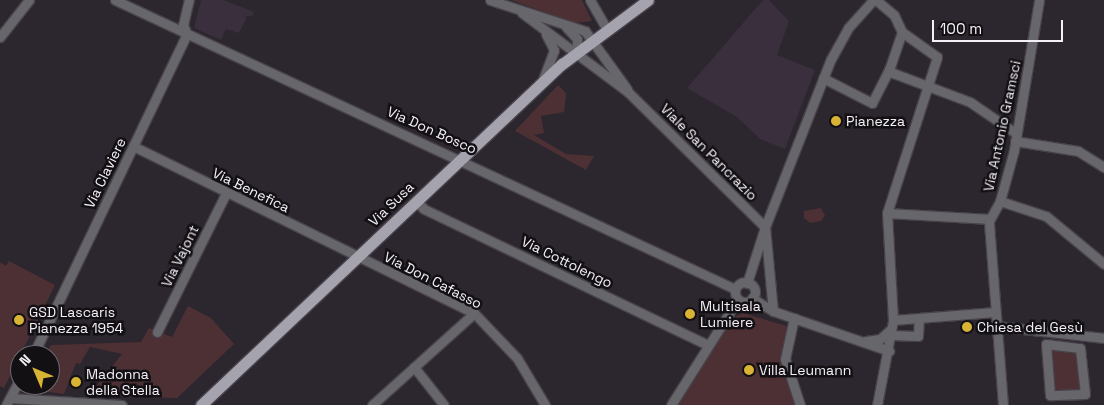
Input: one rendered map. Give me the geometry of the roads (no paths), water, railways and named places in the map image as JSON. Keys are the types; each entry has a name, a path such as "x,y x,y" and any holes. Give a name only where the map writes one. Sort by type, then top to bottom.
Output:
{"main road":[{"name":"Via Susa","path":"205,404 461,158 576,51 648,0"}],"street":[{"path":"0,37 29,0"},
{"name":"Via Don Bosco","path":"115,0 461,158 736,289"},
{"name":"Via Claviere","path":"38,345 187,34 183,25 189,0"},
{"path":"490,0 594,37"},
{"path":"590,0 606,28"},
{"path":"670,405 738,299 736,289 747,283 764,231 823,78 848,28 874,0 894,15 902,32 938,58 887,213 892,328 877,405"},
{"name":"Via Antonio Gramsci","path":"990,219 1000,201 1015,136 1039,0"},
{"name":"Viale San Pancrazio","path":"522,12 628,92 764,231"},
{"path":"564,26 578,39 576,51"},
{"path":"538,86 554,50 542,28"},
{"path":"823,78 872,103 889,69 902,32"},
{"name":"Viale San Pancrazio","path":"594,37 628,92"},
{"path":"889,69 928,87 978,106 1015,136 1078,151 1104,167"},
{"name":"Via Benefica","path":"133,146 358,257"},
{"name":"Via Vajont","path":"158,332 226,193"},
{"name":"Via Cottolengo","path":"416,201 428,211 708,346"},
{"path":"1000,201 1046,216 1104,264"},
{"path":"887,213 990,219 1003,405"},
{"path":"764,231 773,311"},
{"name":"Via Don Cafasso","path":"358,257 474,313 517,358 545,405"},
{"path":"747,283 754,289 752,298"},
{"path":"738,299 752,298 773,311 865,341 889,351"},
{"path":"865,341 880,339 892,328 919,318 995,312"},
{"path":"372,405 474,313"},
{"path":"794,318 784,359 800,405"},
{"path":"892,328 918,336 919,318"},
{"path":"996,326 1104,338"},
{"path":"1046,344 1080,348 1085,394 1050,395 1046,344"},
{"path":"414,368 444,405"},
{"path":"8,402 122,405"}],"place":[{"name":"Pianezza","path":"836,121"},
{"name":"Multisala Lumiere","path":"690,314"},
{"name":"GSD Lascaris Pianezza 1954","path":"19,320"},
{"name":"Chiesa del Gesù","path":"967,327"},
{"name":"Villa Leumann","path":"749,370"},
{"name":"Madonna della Stella","path":"76,382"}]}
